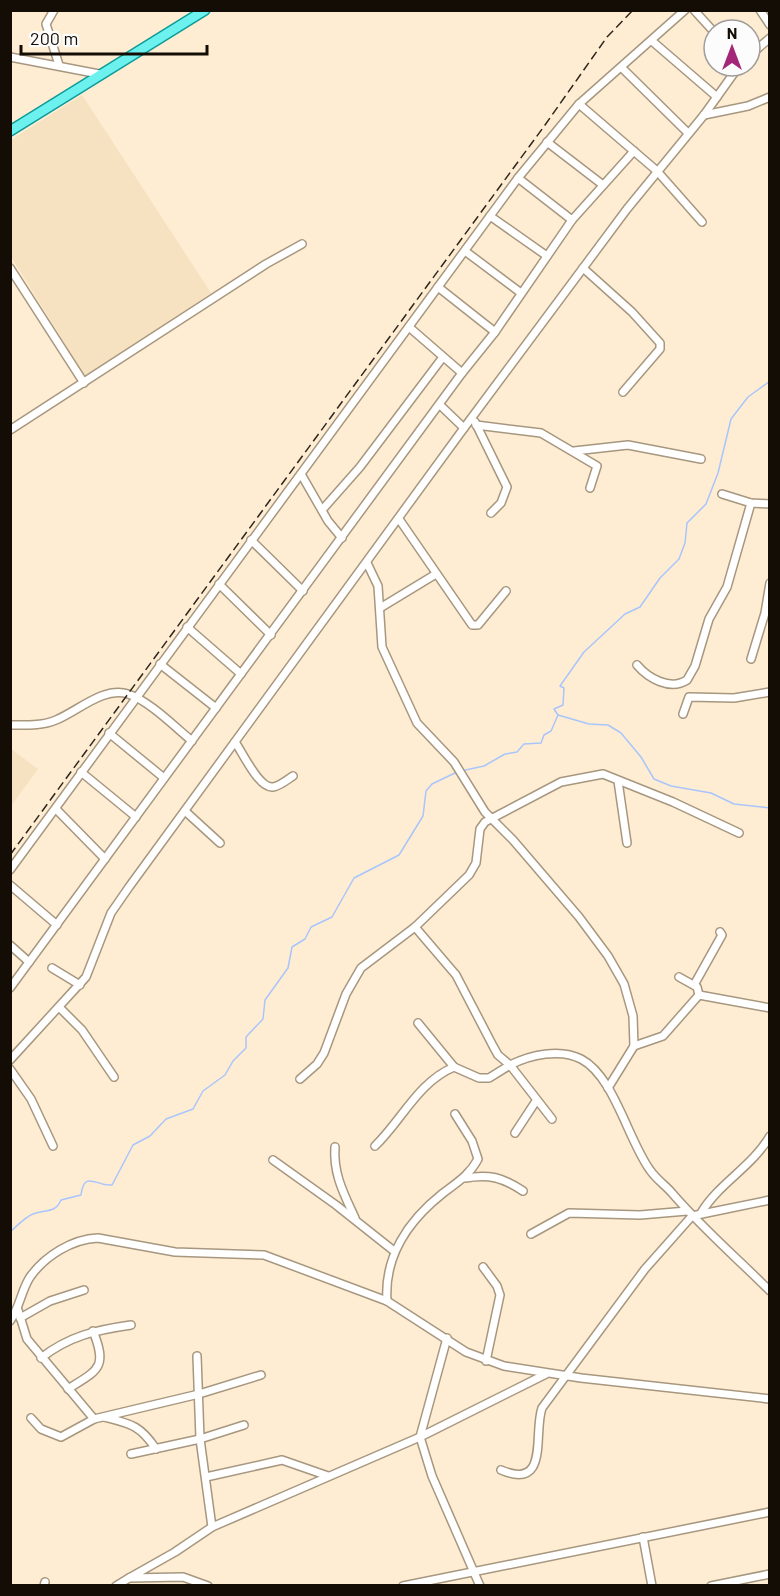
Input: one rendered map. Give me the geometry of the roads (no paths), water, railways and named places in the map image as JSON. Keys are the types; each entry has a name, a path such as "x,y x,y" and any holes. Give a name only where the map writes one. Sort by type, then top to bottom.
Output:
{"main road":[{"path":"10,131 202,12"}],"street":[{"path":"54,10 46,24 59,65"},
{"path":"10,870 518,178 579,104 685,10"},
{"path":"760,10 770,25"},
{"path":"652,40 717,97"},
{"path":"10,57 99,74"},
{"path":"621,68 688,133"},
{"path":"10,1060 80,985 94,960 111,913 472,417 583,268 730,78"},
{"path":"704,115 748,106 770,97"},
{"path":"579,104 657,171 702,222"},
{"path":"547,142 603,185"},
{"path":"10,988 462,373 495,332 573,220 634,151"},
{"path":"518,178 573,220"},
{"path":"490,216 547,256"},
{"path":"10,430 266,264 302,244"},
{"path":"465,251 521,293"},
{"path":"10,268 84,383"},
{"path":"583,268 632,312 660,343 660,349 623,392"},
{"path":"438,287 495,332"},
{"path":"409,327 462,373"},
{"path":"322,510 360,467 443,357"},
{"path":"440,405 464,428"},
{"path":"472,417 507,487 501,503 491,513"},
{"path":"476,425 541,434 574,451 597,466 590,488"},
{"path":"574,451 628,445 701,459"},
{"path":"301,474 342,538"},
{"path":"722,494 751,503 770,504"},
{"path":"637,665 656,681 682,684 687,680 709,620 727,587 751,503"},
{"path":"399,519 460,611 475,626 506,591"},
{"path":"251,540 303,591"},
{"path":"367,562 378,586 382,647 407,705 422,730 457,767 479,805 558,891 608,956 630,1001 635,1034 634,1046 608,1088"},
{"path":"380,608 436,574"},
{"path":"751,659 765,613 770,583"},
{"path":"219,584 271,635"},
{"path":"187,627 241,674"},
{"path":"160,664 216,708"},
{"path":"687,680 691,696"},
{"path":"10,725 35,725 55,721 108,693 118,691 136,697 192,741"},
{"path":"691,696 734,698 770,692"},
{"path":"683,714 686,702 691,696"},
{"path":"109,734 164,778"},
{"path":"235,742 259,781 266,787 274,787 293,776"},
{"path":"81,772 136,817"},
{"path":"300,1078 317,1064 324,1053 346,994 361,968 415,927 469,875 478,855 480,829 485,822 493,820 561,782 593,774 603,774 673,802 739,833"},
{"path":"618,781 627,843"},
{"path":"56,808 105,859"},
{"path":"185,811 220,843"},
{"path":"10,885 57,925"},
{"path":"415,927 456,975 498,1055 510,1065 552,1119"},
{"path":"694,985 722,935 720,932"},
{"path":"10,945 29,962"},
{"path":"52,968 80,985"},
{"path":"678,977 694,985 699,994 770,1008"},
{"path":"634,1046 663,1036 699,994"},
{"path":"58,1007 82,1030 114,1077"},
{"path":"418,1023 454,1067 479,1078 489,1078 524,1059 556,1053 580,1058 595,1070 608,1088 634,1145 651,1172 770,1290"},
{"path":"375,1146 391,1131 420,1092 454,1067"},
{"path":"10,1069 31,1099 53,1146"},
{"path":"515,1133 536,1101"},
{"path":"387,1301 386,1285 394,1251 422,1213 441,1194 465,1178 478,1159 478,1154 455,1114"},
{"path":"701,1213 716,1191 746,1168 770,1136"},
{"path":"335,1147 334,1166 338,1182 356,1220"},
{"path":"273,1160 356,1220 394,1251"},
{"path":"465,1178 488,1175 499,1177 523,1191"},
{"path":"531,1234 569,1213 640,1215 701,1213 770,1200"},
{"path":"501,1470 514,1476 525,1473 535,1466 539,1452 538,1429 542,1408 645,1269 690,1213"},
{"path":"156,1449 144,1431 135,1425 98,1418 68,1389 27,1339 19,1314 29,1278 50,1256 84,1239 98,1238 193,1253 236,1252 264,1255 387,1301 466,1352 486,1361 546,1374 770,1399"},
{"path":"483,1268 497,1286 500,1295 486,1361"},
{"path":"10,1321 19,1314 50,1300 84,1290"},
{"path":"41,1358 57,1345 93,1331 131,1325"},
{"path":"68,1389 93,1374 98,1366 99,1345 93,1331"},
{"path":"447,1338 420,1437 432,1476 475,1570 480,1586"},
{"path":"197,1356 200,1439 212,1527"},
{"path":"116,1586 175,1552 212,1527 420,1437 546,1374"},
{"path":"31,1418 41,1429 61,1437 98,1418 199,1394 261,1375"},
{"path":"132,1454 200,1439 244,1425"},
{"path":"206,1478 282,1460 328,1476"},
{"path":"403,1586 770,1512"},
{"path":"643,1537 652,1586"},
{"path":"711,1586 770,1574"},
{"path":"142,1586 144,1577"},
{"path":"129,1578 183,1577 208,1586"}],"waterway":[{"path":"461,771 484,766 505,754 517,752 524,744 541,743 544,735 551,731 558,715 554,709 563,705 564,688 560,686 584,652 625,614 640,607 660,578 679,559 685,543 687,523 706,504 718,473 731,419 748,397 770,381"},
{"path":"558,715 589,724 608,725 621,733 641,757 654,779 671,786 711,793 734,804 770,808"},
{"path":"10,1232 30,1215 53,1209 61,1200 81,1195 88,1181 112,1185 133,1145 150,1136 166,1119 193,1109 203,1091 225,1075 233,1061 246,1048 246,1037 263,1019 265,1000 288,968 292,947 305,939 311,927 332,917 354,878 399,855 423,816 426,791 432,784 457,772"}],"railway":[{"path":"10,855 607,37 633,10"}]}
